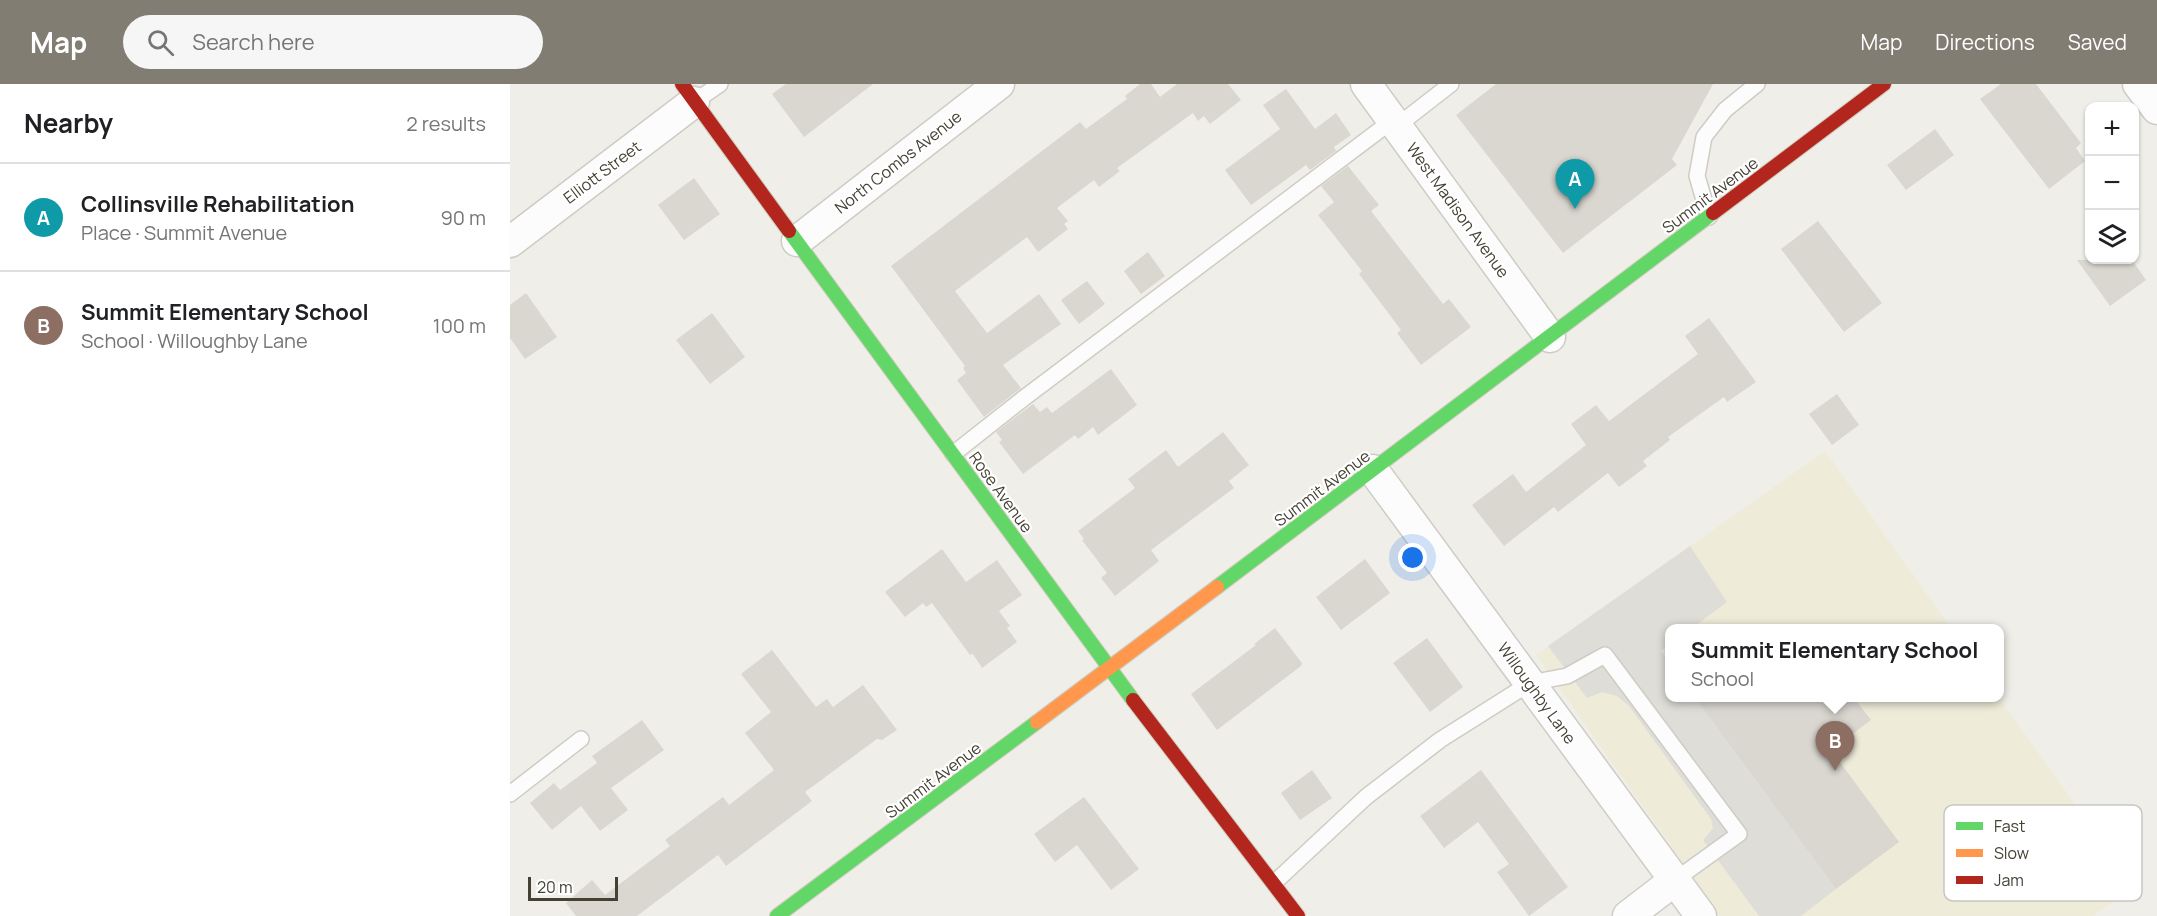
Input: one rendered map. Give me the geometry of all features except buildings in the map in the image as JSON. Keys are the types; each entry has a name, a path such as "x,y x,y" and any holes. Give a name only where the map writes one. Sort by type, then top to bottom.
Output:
{"street":[{"name":"North Combs Avenue","path":"797,241 999,84"},
{"name":"West Madison Avenue","path":"1366,84 1550,337"},
{"name":"Summit Avenue","path":"777,916 1109,669 1884,84"},
{"path":"2138,84 2157,109"},
{"name":"Rose Avenue","path":"688,93 1109,669 1298,916"},
{"name":"Elliott Street","path":"510,242 688,93"},
{"name":"Willoughby Lane","path":"1373,470 1701,916"},
{"path":"1628,916 1674,880"}],"lane":[{"path":"688,93 720,84"},
{"path":"953,454 1024,398 1451,84"},
{"path":"1709,217 1697,176 1704,137 1725,110 1757,84"},
{"path":"1274,883 1366,797 1440,740 1530,683 1567,676 1605,655 1739,834 1674,880"},
{"path":"510,794 581,739"}],"shaded area":[{"path":"1825,451 1948,624 1665,624 1665,702 2002,702 2075,805 1944,805 1944,901 2114,901 2093,916 1720,916 1536,655"},
{"path":"1690,546 1727,602 1697,624 1665,624 1665,648 1661,651 1665,656 1665,702 1698,702 1836,889 1801,916 1759,916 1703,840 1713,828 1711,819 1629,706 1617,696 1602,692 1587,698 1548,646"}],"traffic: fast":[{"path":"1217,587 1713,213"},
{"path":"789,231 1133,700"},
{"path":"777,916 1037,722"}],"traffic: slow":[{"path":"1037,722 1217,587"}],"traffic: jam":[{"path":"682,84 789,231"},
{"path":"1713,213 1884,84"},
{"path":"1133,700 1298,916"}],"place":[{"name":"Collinsville Rehabilitation","path":"1575,209"},
{"name":"Summit Elementary School","path":"1835,771"}]}
